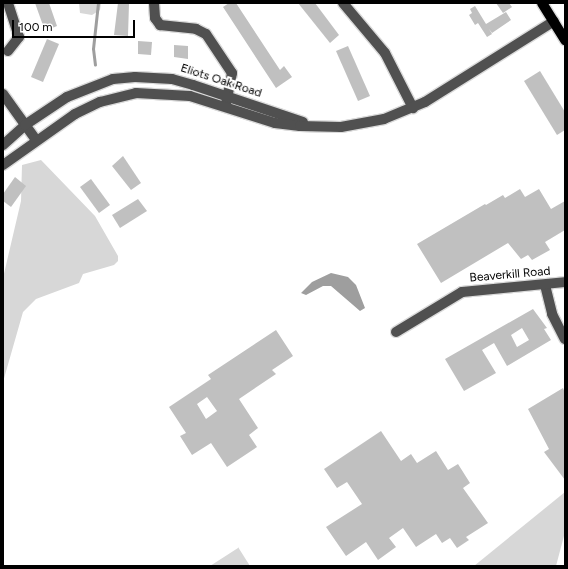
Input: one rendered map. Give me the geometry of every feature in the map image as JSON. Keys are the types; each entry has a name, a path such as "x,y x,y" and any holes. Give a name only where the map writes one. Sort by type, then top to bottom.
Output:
{"main road":[{"path":"542,3 565,40"}],"street":[{"path":"8,3 19,37 8,51"},
{"path":"154,3 155,18 160,25 196,29 206,34 230,69 232,78 225,106"},
{"path":"343,3 385,53 413,108"},
{"name":"Eliots Oak Road","path":"3,165 36,140 87,108 136,93 190,96 275,123 329,127 370,123 413,108 554,21"},
{"name":"Eliots Oak Road","path":"3,145 25,125 67,97 113,79 135,77 172,79 228,96 301,122 329,127"},
{"path":"3,94 36,140"},
{"name":"Beaverkill Road","path":"396,332 462,292 565,282"},
{"path":"545,285 550,307 565,339"}],"shaded area":[{"path":"79,3 101,3 100,10 92,15 80,13"},
{"path":"41,160 95,216 118,256 118,261 114,265 83,274 79,283 36,299 23,312 3,382 3,278 21,201 22,165"},
{"path":"331,273 348,277 356,285 365,308 360,311 331,286 323,286 306,295 301,293 312,282"},
{"path":"565,492 565,532 556,566 474,566"},
{"path":"238,548 250,566 210,566"}],"building":[{"path":"35,3 49,3 57,26 45,31"},
{"path":"118,3 129,3 128,36 114,35"},
{"path":"229,3 236,3 280,70 284,66 292,77 276,88 223,7"},
{"path":"298,3 315,3 339,35 330,43"},
{"path":"496,3 509,3 512,7 503,13"},
{"path":"475,6 486,24 506,12 511,20 492,33 489,29 492,34 487,37 478,23 475,25 469,15 472,13 470,9"},
{"path":"47,39 59,44 43,82 31,77"},
{"path":"138,41 152,42 151,55 138,54"},
{"path":"174,45 188,46 188,59 174,57"},
{"path":"348,46 370,96 358,101 336,51"},
{"path":"540,71 565,112 565,130 557,135 524,81"},
{"path":"123,156 141,183 131,190 112,166"},
{"path":"15,177 26,186 11,207 3,201 3,194"},
{"path":"91,179 110,205 99,213 80,187"},
{"path":"520,189 525,197 539,189 551,209 565,201 565,230 545,242 550,250 532,260 528,255 521,259 508,243 441,283 417,244 485,204 486,205 503,195 505,198"},
{"path":"138,199 147,211 120,228 112,215"},
{"path":"533,309 547,328 544,329 551,340 507,366 494,343 482,350 496,373 464,391 445,359","holes":["522,328 529,340 517,347 511,335"]},
{"path":"276,330 293,356 272,370 276,374 239,399 258,428 249,435 257,447 227,467 211,443 192,455 180,436 186,433 169,407 211,379 208,375","holes":["207,397 217,411 206,419 197,404"]},
{"path":"563,388 565,393 565,480 544,452 549,449 528,409"},
{"path":"381,431 401,461 411,454 417,463 436,451 448,470 458,464 470,483 463,488 488,523 466,537 469,540 457,548 450,538 442,543 436,534 416,547 403,528 389,538 396,547 378,560 366,542 346,556 326,527 362,504 347,482 337,488 324,469"}],"waterway":[{"path":"95,65 93,49 98,3"}]}
